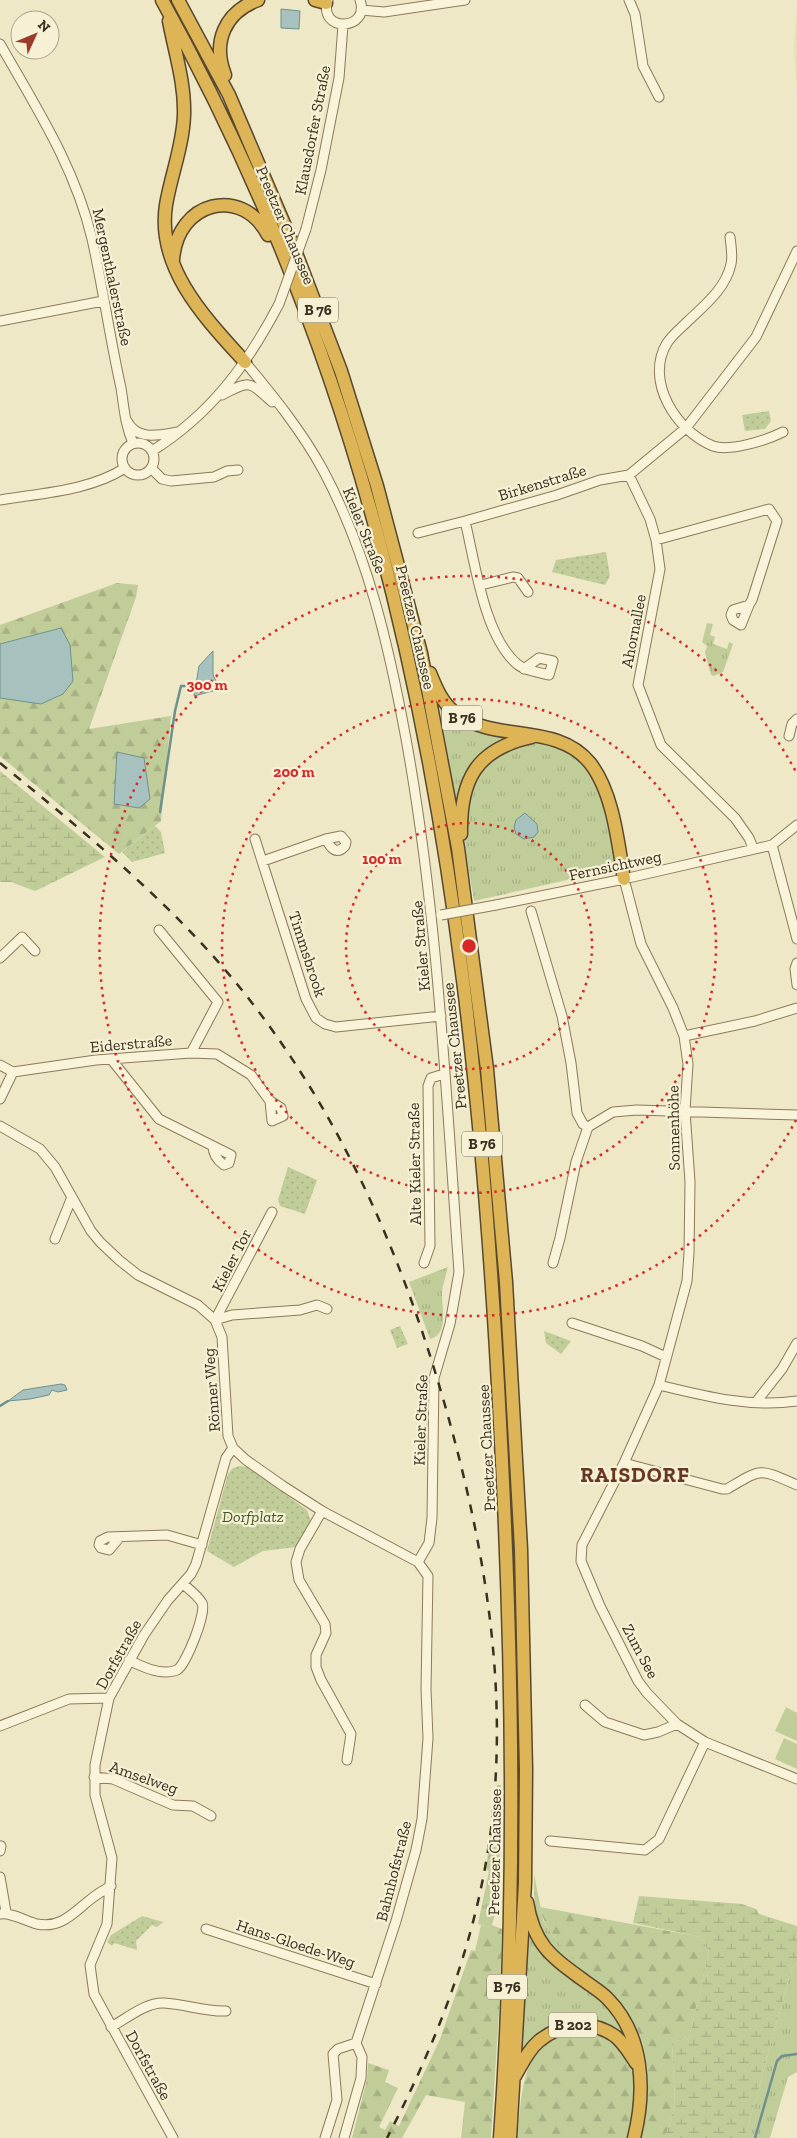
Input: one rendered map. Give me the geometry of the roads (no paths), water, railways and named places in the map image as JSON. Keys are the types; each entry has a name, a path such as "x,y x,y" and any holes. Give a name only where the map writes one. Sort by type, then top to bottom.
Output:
{"highway":[{"name":"Preetzer Chaussee","path":"178,0 229,95 291,240 341,371 377,486 421,653 458,848 486,1060 506,1282 524,1631 526,1770 524,1883 510,2138"},
{"name":"B 76","path":"229,95 228,82 220,63 221,34 227,22 237,11 258,0"},
{"name":"Preetzer Chaussee","path":"165,5 226,124 285,260 325,365 356,461 380,545 411,671 449,874 466,1000 482,1147 493,1282 510,1628 510,1905 500,2138"},
{"name":"B 76","path":"165,5 184,95 181,142 165,216 166,244 179,278 192,298 244,362"},
{"name":"B 76","path":"172,262 174,247 183,225 193,215 205,208 224,205 243,210 253,216 263,226 285,260"},
{"name":"B 76","path":"421,653 439,693 456,714 482,726 552,739 573,748 589,761 600,778 608,799 624,879"},
{"name":"B 76","path":"458,848 461,838 461,808 464,790 473,771 485,757 499,747 537,736"},
{"name":"B 76","path":"524,1883 532,1927 538,1939 548,1952 607,1997 631,2031 637,2048 639,2067"},
{"name":"B 202","path":"514,2078 528,2054 538,2042 553,2031 569,2025 588,2025 602,2029 615,2036 626,2046 639,2067"},
{"path":"634,2138 640,2114 639,2067"}],"street":[{"path":"323,1 330,18 343,25 357,19 361,5 384,12 465,0"},
{"path":"629,0 635,14 643,66 659,97"},
{"name":"Klausdorfer Straße","path":"152,450 180,432 218,397 264,331 278,304 306,229 321,170 339,78 343,25"},
{"name":"Mergenthalerstraße","path":"0,44 48,127 76,187 92,239 124,416 127,430 133,443"},
{"path":"730,237 731,264 718,291 667,344 660,369 660,382 676,419 713,446 727,448 768,439 783,432"},
{"path":"628,474 686,428 756,336 797,252"},
{"path":"0,321 103,301"},
{"name":"Kieler Straße","path":"244,362 293,420 333,490 357,545 374,594 390,654 437,916 444,1074 459,1272 450,1324 434,1378 432,1518 428,1543 418,1562"},
{"name":"Klausdorfer Straße","path":"218,397 245,384 254,385 293,420"},
{"path":"124,416 128,424 140,434 150,436 180,432"},
{"path":"133,443 144,443 152,450 154,456 151,468 147,472 135,474 125,468 122,456 128,446 133,443"},
{"path":"0,500 106,479 125,468"},
{"path":"151,468 162,479 171,482 214,477 227,471 238,470"},
{"name":"Birkenstraße","path":"418,533 557,495 600,480 628,474"},
{"name":"Ahornallee","path":"628,474 650,519 656,540 660,569 638,685 661,745 736,818 753,848"},
{"path":"656,540 769,509 777,521 749,605"},
{"path":"465,521 492,626 500,642 517,664 524,669"},
{"path":"481,585 513,577 518,578 528,592"},
{"path":"789,736 792,724 797,719"},
{"name":"Fernsichtweg","path":"437,916 624,879 772,845 797,825"},
{"name":"Timmsbrook","path":"255,839 306,999 316,1018 325,1024 336,1027 441,1016"},
{"path":"263,862 326,839"},
{"path":"772,845 797,939"},
{"name":"Sonnenhöhe","path":"624,879 641,944 673,1008 684,1036 688,1064 685,1111 690,1182 687,1281 659,1385"},
{"path":"531,911 562,1016 577,1113 583,1124 588,1127"},
{"name":"Eiderstraße","path":"13,1072 111,1059 191,1053 218,1002 158,930"},
{"path":"0,958 22,937 35,951"},
{"path":"797,963 795,969 797,985"},
{"path":"684,1036 755,1021 797,1008"},
{"path":"191,1053 217,1054 251,1075 270,1101"},
{"path":"111,1059 159,1119 213,1146"},
{"path":"0,1065 13,1072 0,1099"},
{"name":"Alte Kieler Straße","path":"424,1263 430,1246 428,1086 431,1078 444,1074"},
{"path":"553,1263 576,1162 588,1127 613,1112 621,1110 797,1115"},
{"path":"0,1126 40,1149 54,1167 91,1231 119,1260 138,1275 198,1304 215,1320 232,1315 300,1310 317,1305 327,1309"},
{"path":"55,1238 72,1197"},
{"name":"Kieler Tor","path":"215,1320 272,1212"},
{"name":"Rönner Weg","path":"215,1320 222,1337 228,1436 233,1448 246,1460 322,1511 418,1562"},
{"path":"572,1323 642,1346 666,1357"},
{"path":"756,1402 782,1369 797,1343"},
{"path":"659,1385 718,1399 781,1404 797,1401"},
{"name":"Zum See","path":"659,1385 624,1463 582,1545 581,1561 600,1606 646,1693 677,1724 705,1742 797,1779"},
{"name":"Dorfstraße","path":"173,2138 94,1994 90,1965 107,1924 112,1858 95,1795 94,1777 109,1698 129,1660 160,1612 191,1574 202,1545 226,1458 233,1448"},
{"path":"624,1463 727,1489 756,1472 763,1472 797,1485"},
{"path":"322,1511 300,1549 296,1562 299,1580 325,1624 326,1633 316,1655 316,1667 321,1680 351,1734 347,1760"},
{"path":"120,1537 167,1535 202,1545"},
{"name":"Bahnhofstraße","path":"356,2043 376,1984 416,1850 426,1782 428,1576 418,1562"},
{"path":"129,1660 162,1672 177,1670 182,1666 198,1628 204,1607 202,1602 183,1584"},
{"path":"0,1726 69,1699 109,1698"},
{"path":"585,1705 605,1722 644,1735 658,1732 677,1724"},
{"path":"550,1841 645,1850 659,1839 705,1742"},
{"name":"Amselweg","path":"94,1777 113,1780 173,1805 193,1806 211,1816"},
{"path":"0,1877 3,1913 40,1925 58,1923 111,1886"},
{"name":"Hans-Gloede-Weg","path":"206,1929 376,1984"},
{"path":"111,2027 141,2010 163,2002 213,2012 226,2011"},
{"path":"325,2138 337,2100 333,2054 338,2049 356,2043 362,2057 361,2078 344,2138"}],"water":[{"path":"281,9 300,11 299,29 281,28"},
{"path":"61,628 70,645 73,681 63,694 41,704 0,698 0,644"},
{"path":"213,651 213,675 220,689 194,696 199,666"},
{"path":"117,752 144,758 150,799 139,808 114,804"},
{"path":"525,813 537,824 538,832 534,837 524,839 516,834 514,827 516,820"},
{"path":"65,1385 67,1390 58,1392 52,1390 49,1395 8,1401 23,1390"}],"waterway":[{"path":"160,812 175,711 181,686 196,686"},
{"path":"0,1406 8,1401"},
{"path":"755,2138 777,2061 782,2056 797,2054"}],"railway":[{"path":"0,763 131,874 193,934 249,999 284,1047 345,1149 371,1202 395,1257 416,1313 451,1427 474,1524 490,1622 495,1671 497,1721 492,1821 486,1863 467,1945 440,2024 424,2062 387,2138"}],"district":[{"name":"RAISDORF","path":"635,1475"}],"park label":[{"name":"Dorfplatz","path":"253,1516"}]}
